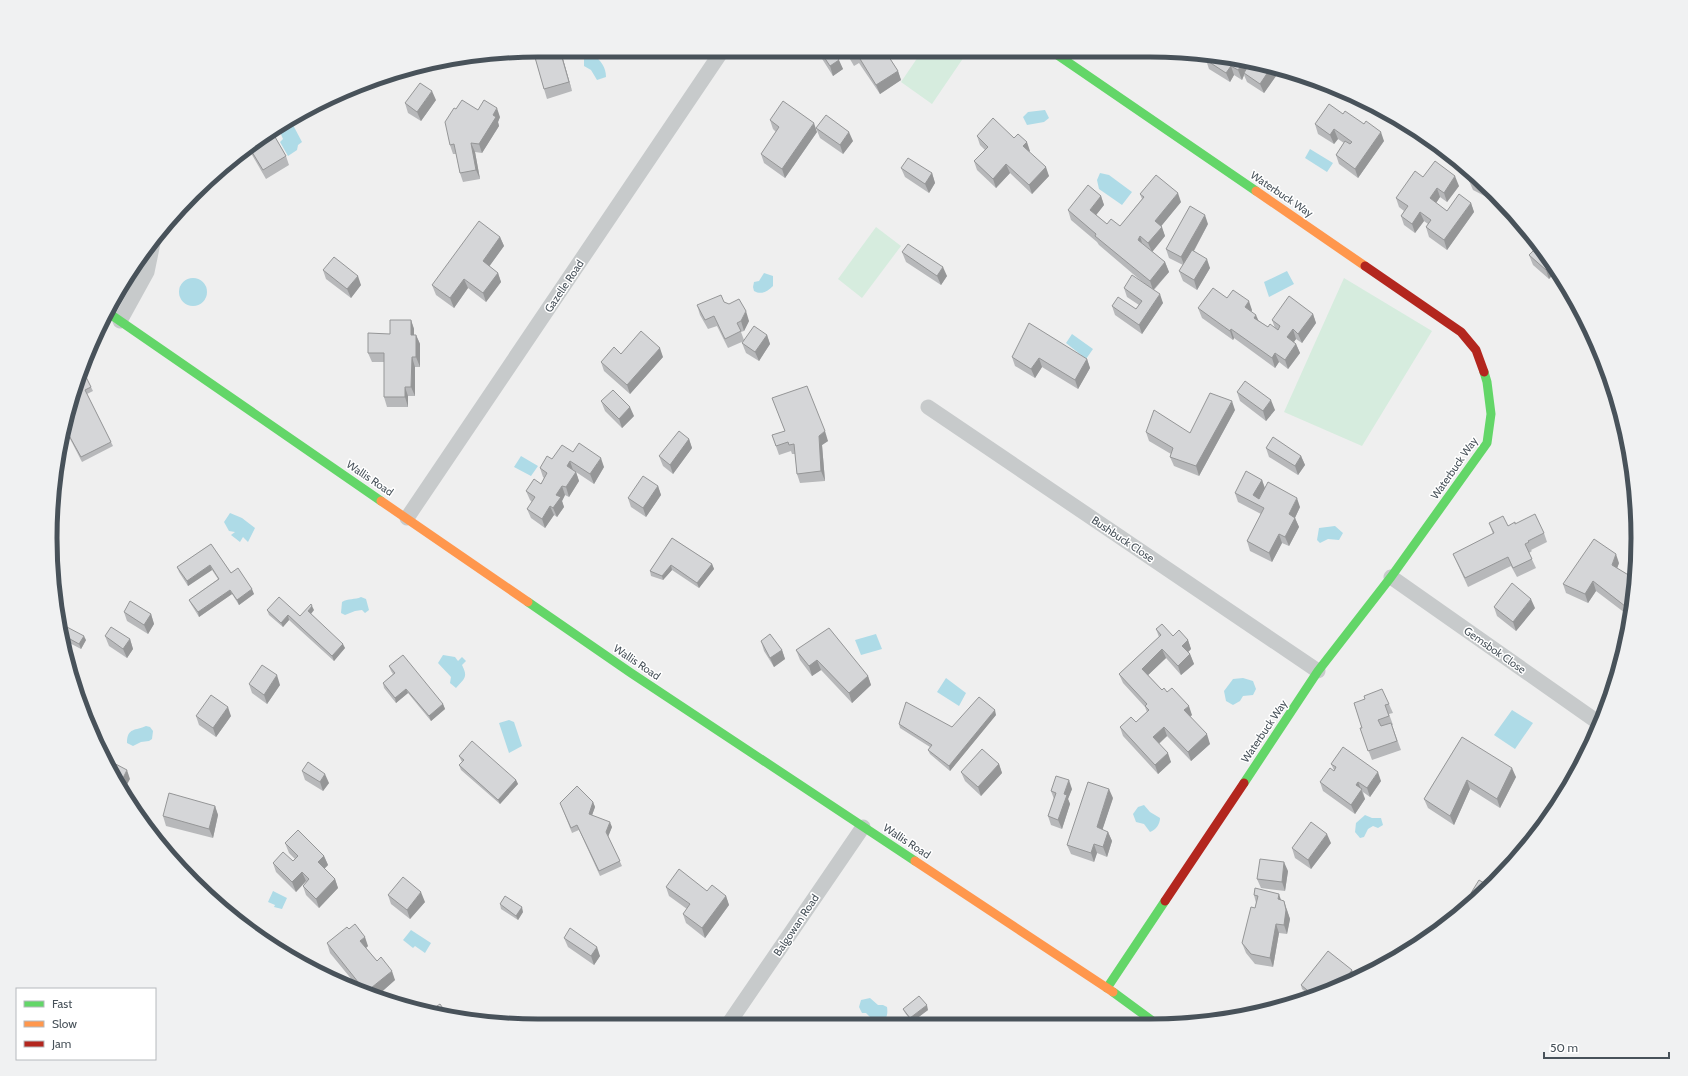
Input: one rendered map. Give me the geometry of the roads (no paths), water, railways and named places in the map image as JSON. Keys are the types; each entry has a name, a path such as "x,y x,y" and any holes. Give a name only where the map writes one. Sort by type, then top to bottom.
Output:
{"street":[{"name":"Gazelle Road","path":"407,518 718,57"},
{"name":"Waterbuck Way","path":"1060,57 1461,332 1476,350 1487,382 1491,414 1488,443 1391,578 1318,672 1107,988"},
{"path":"120,321 147,272 151,252"},
{"name":"Wallis Road","path":"112,315 625,668 1107,988 1150,1019"},
{"name":"Bushbuck Close","path":"928,407 1318,672"},
{"name":"Gemsbok Close","path":"1391,578 1595,720"},
{"name":"Balgowan Road","path":"732,1019 863,827"}],"water":[{"path":"584,57 596,57 604,67 606,77 597,80 591,70 584,66"},
{"path":"1045,110 1049,118 1044,122 1027,125 1023,117 1028,112"},
{"path":"293,125 302,142 298,145 297,150 288,156 280,142 283,139 281,131"},
{"path":"1310,149 1333,163 1327,172 1305,158"},
{"path":"1100,173 1109,175 1132,192 1122,205 1099,189 1097,180"},
{"path":"1287,271 1294,284 1269,297 1264,282"},
{"path":"764,273 773,276 773,286 764,292 759,293 754,291 754,282 759,281"},
{"path":"193,278 203,282 207,292 203,302 193,306 183,302 179,292 183,282"},
{"path":"1072,334 1093,349 1086,359 1066,343"},
{"path":"521,456 538,466 531,476 514,467"},
{"path":"230,513 242,518 255,528 248,542 243,537 240,542 231,535 235,532 229,531 224,522"},
{"path":"1335,526 1343,533 1339,540 1328,539 1320,543 1317,540 1319,528"},
{"path":"361,597 366,599 369,610 365,613 362,610 345,615 341,613 342,602"},
{"path":"876,634 882,649 861,655 855,640"},
{"path":"443,655 455,657 458,661 462,657 466,661 462,665 465,672 465,677 456,688 450,683 451,677 438,663"},
{"path":"946,678 966,693 959,706 937,692"},
{"path":"1243,678 1253,681 1256,689 1253,695 1243,696 1240,701 1233,705 1226,701 1224,691 1233,679"},
{"path":"1512,710 1533,723 1515,749 1494,735"},
{"path":"509,720 514,722 522,746 509,753 499,723"},
{"path":"146,726 150,727 153,731 152,739 133,746 127,743 127,738 130,732"},
{"path":"1144,805 1150,812 1160,818 1157,826 1150,832 1144,824 1136,822 1133,814 1138,807"},
{"path":"1365,815 1372,818 1381,818 1383,825 1378,828 1373,826 1368,829 1364,837 1360,838 1355,832 1356,823"},
{"path":"273,891 287,898 282,909 274,907 275,905 268,902"},
{"path":"411,930 431,943 425,953 415,946 413,948 403,940"},
{"path":"870,998 878,1005 887,1007 887,1016 885,1019 872,1019 866,1013 862,1013 859,1007 861,1000"}]}
